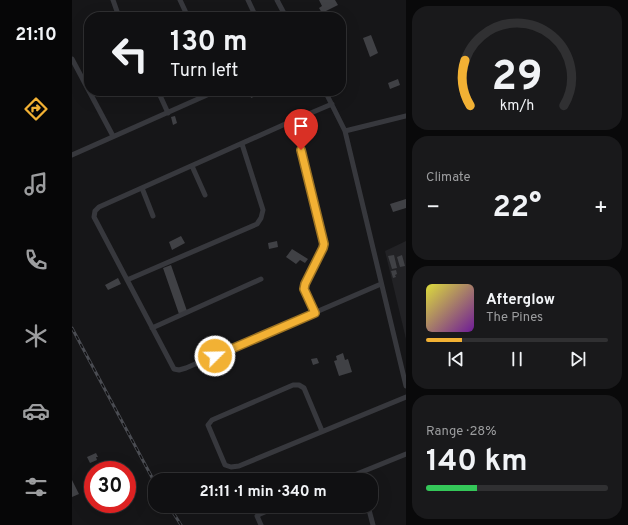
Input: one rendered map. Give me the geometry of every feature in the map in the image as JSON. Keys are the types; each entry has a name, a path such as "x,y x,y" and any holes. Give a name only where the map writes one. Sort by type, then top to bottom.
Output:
{"street":[{"path":"113,0 117,12"},
{"path":"180,0 186,12"},
{"path":"248,0 254,12"},
{"path":"277,0 283,12"},
{"path":"72,59 84,82"},
{"path":"92,96 113,136"},
{"path":"160,96 168,112"},
{"path":"72,155 205,96"},
{"path":"328,96 345,131 406,386"},
{"path":"332,104 99,207 94,214 94,217 174,369 179,370 186,368 381,284"},
{"path":"345,131 406,116"},
{"path":"292,121 301,150 324,244 304,289 315,313"},
{"path":"127,280 257,224 260,221 263,210 242,144"},
{"path":"192,166 205,195"},
{"path":"142,188 153,216"},
{"path":"152,328 261,279"},
{"path":"322,431 304,388 296,384 212,420 208,426 225,465 231,467 239,466 406,397"},
{"path":"358,473 406,454"},
{"path":"261,525 257,516 262,513"},
{"path":"370,513 373,525"}],"shaded area":[{"path":"406,241 406,339 385,251"}],"building":[{"path":"319,0 335,0 338,5 324,12 321,12 319,8 322,6"},
{"path":"371,35 378,53 370,57 363,38"},
{"path":"398,79 400,85 390,89 388,83"},
{"path":"175,116 177,123 173,125 171,117"},
{"path":"406,199 406,208 393,212 390,204"},
{"path":"181,236 185,243 172,250 169,242"},
{"path":"277,241 278,247 269,249 268,243"},
{"path":"292,249 308,259 305,263 300,260 296,264 286,257"},
{"path":"394,255 397,268 392,269 388,256"},
{"path":"402,255 405,266 400,267 397,257"},
{"path":"171,265 187,311 179,314 163,268"},
{"path":"396,270 396,277 393,278 391,271"},
{"path":"118,278 121,284 108,290 105,285"},
{"path":"343,353 345,360 348,359 352,372 339,376 334,361 337,360 336,356"},
{"path":"317,358 319,363 313,365 311,359"},
{"path":"96,453 98,457 96,457 97,460 89,461 87,457"},
{"path":"72,480 79,494 72,497"}],"railway":[{"path":"72,328 150,473"},
{"path":"173,513 181,525"}],"route":[{"path":"215,356 315,313 304,289 324,244 301,150"}]}
